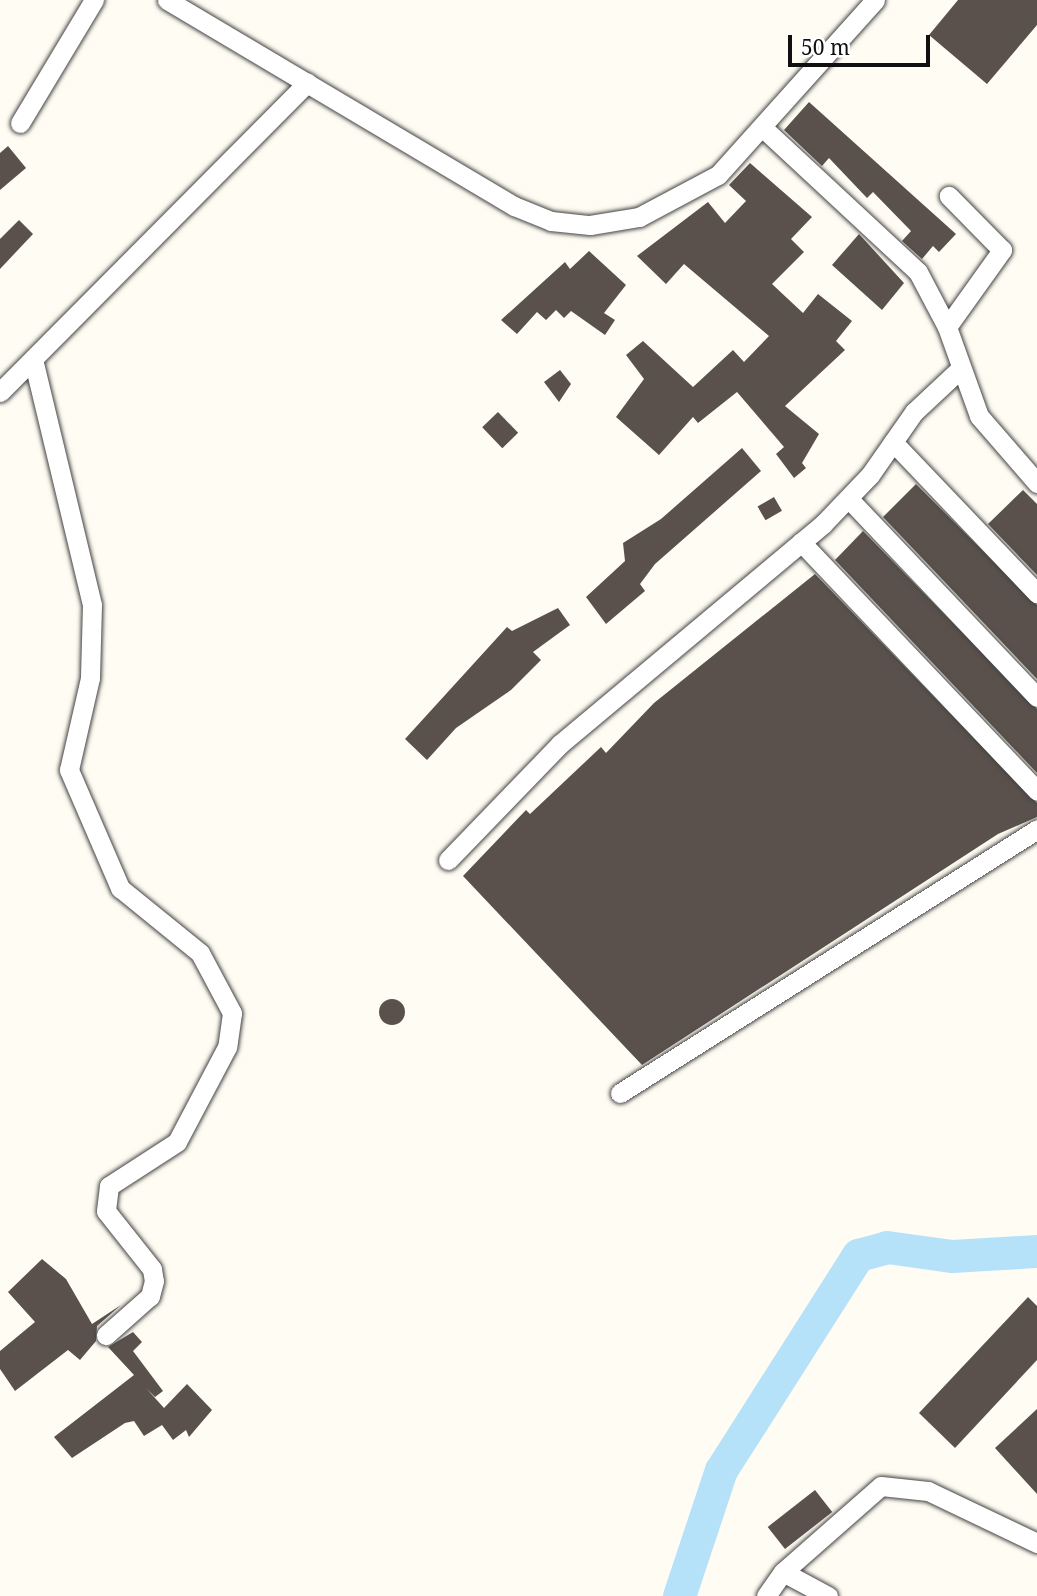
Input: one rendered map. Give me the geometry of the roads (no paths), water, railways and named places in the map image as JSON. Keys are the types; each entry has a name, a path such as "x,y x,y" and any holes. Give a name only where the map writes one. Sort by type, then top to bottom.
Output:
{"street":[{"path":"20,123 94,0"},
{"path":"167,0 514,206 551,221 590,225 639,217 681,199 718,175 875,0"},
{"path":"0,392 307,83"},
{"path":"762,127 918,272 947,327 979,416 1037,483"},
{"path":"947,327 1002,250 949,196"},
{"path":"33,359 92,605 90,678 69,748 71,777 120,888 200,954 232,1013 227,1047 177,1142 109,1186 106,1211 154,1281 150,1296 106,1335"},
{"path":"448,860 559,744 849,499 942,382 960,369"},
{"path":"893,442 1037,593"},
{"path":"849,499 1037,697"},
{"path":"801,542 1037,791"},
{"path":"620,1093 1037,829"},
{"path":"766,1596 783,1572 881,1486 928,1491 1037,1543"},
{"path":"783,1572 828,1596"}],"waterway":[{"path":"679,1596 721,1470 858,1255 887,1247 952,1256 1037,1251"}]}
